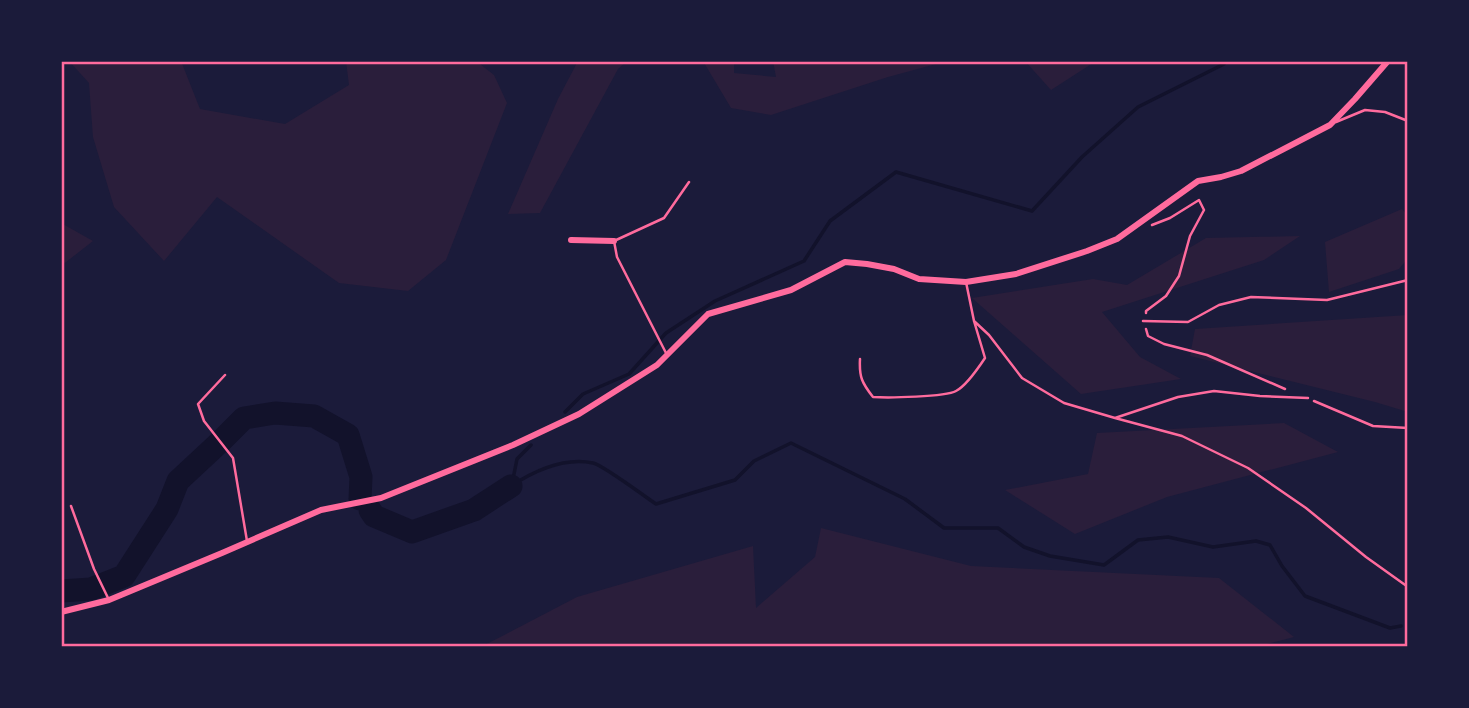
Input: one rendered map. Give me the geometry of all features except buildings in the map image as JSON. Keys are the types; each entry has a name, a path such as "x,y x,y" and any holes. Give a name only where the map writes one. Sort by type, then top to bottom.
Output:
{"street":[{"path":"61,612 109,600 321,510 399,492 513,445 579,414 657,365 665,351 708,314 791,290 845,262 894,269 919,279 966,282 1016,274 1116,239 1198,181 1241,171 1330,125 1388,61"},
{"path":"571,240 614,241"}],"lane":[{"path":"1330,125 1365,110 1408,121"},
{"path":"665,351 617,257 614,241 664,218 689,182"},
{"path":"1143,321 1188,322 1219,305 1251,297 1327,300 1408,280"},
{"path":"860,359 859,373 873,397 956,392 985,358 966,282"},
{"path":"974,321 989,335 1022,378 1064,403 1182,436 1248,468 1306,508 1408,587"},
{"path":"225,375 198,404 204,421 233,458 247,541"},
{"path":"1115,418 1178,397 1214,391 1308,398"},
{"path":"71,506 94,569 109,600"},
{"path":"1406,647 1408,640"}],"path":[{"path":"1149,227 1199,201 1204,211 1191,236 1179,276 1166,296 1146,311 1143,321 1148,336 1164,344 1208,355 1284,388"},
{"path":"1308,398 1373,426 1408,428"}],"shaded area":[{"path":"69,61 181,61 200,109 285,124 349,85 346,61 476,61 494,75 507,103 446,260 408,291 339,283 217,197 164,261 114,207 93,137 89,83"},
{"path":"578,61 627,61 618,69 540,213 508,214 558,99"},
{"path":"703,61 734,61 734,73 776,77 773,61 947,61 771,115 731,108"},
{"path":"1025,61 1096,61 1051,90"},
{"path":"1402,209 1408,216 1408,258 1399,269 1329,292 1325,242"},
{"path":"61,223 93,241 61,266"},
{"path":"1300,236 1264,260 1102,312 1140,357 1181,379 1081,394 972,298 1093,279 1127,285 1206,238"},
{"path":"1408,315 1408,412 1190,356 1195,329"},
{"path":"1284,423 1338,452 1167,497 1075,534 1005,490 1088,474 1097,433"},
{"path":"821,528 971,566 1219,578 1294,637 1256,647 481,647 577,597 753,546 756,608 815,557"}],"waterway":[{"path":"565,412 583,394 629,374 666,333 715,301 804,261 830,221 896,172 1032,211 1082,157 1138,107 1224,64 1225,61"},
{"path":"61,591 91,589 124,576 167,509 178,481 244,418 275,413 314,416 348,435 361,477 360,499"},
{"path":"511,486 550,467 572,462 593,463 656,504 735,480 754,461 791,443 905,499 944,528 998,528 1024,547 1050,556 1104,565 1138,540 1168,537 1213,547 1256,541 1270,545 1305,596 1390,628 1401,626"},
{"path":"512,484 517,459 531,445"},
{"path":"370,510 374,516 412,532 474,510 511,486"}]}
